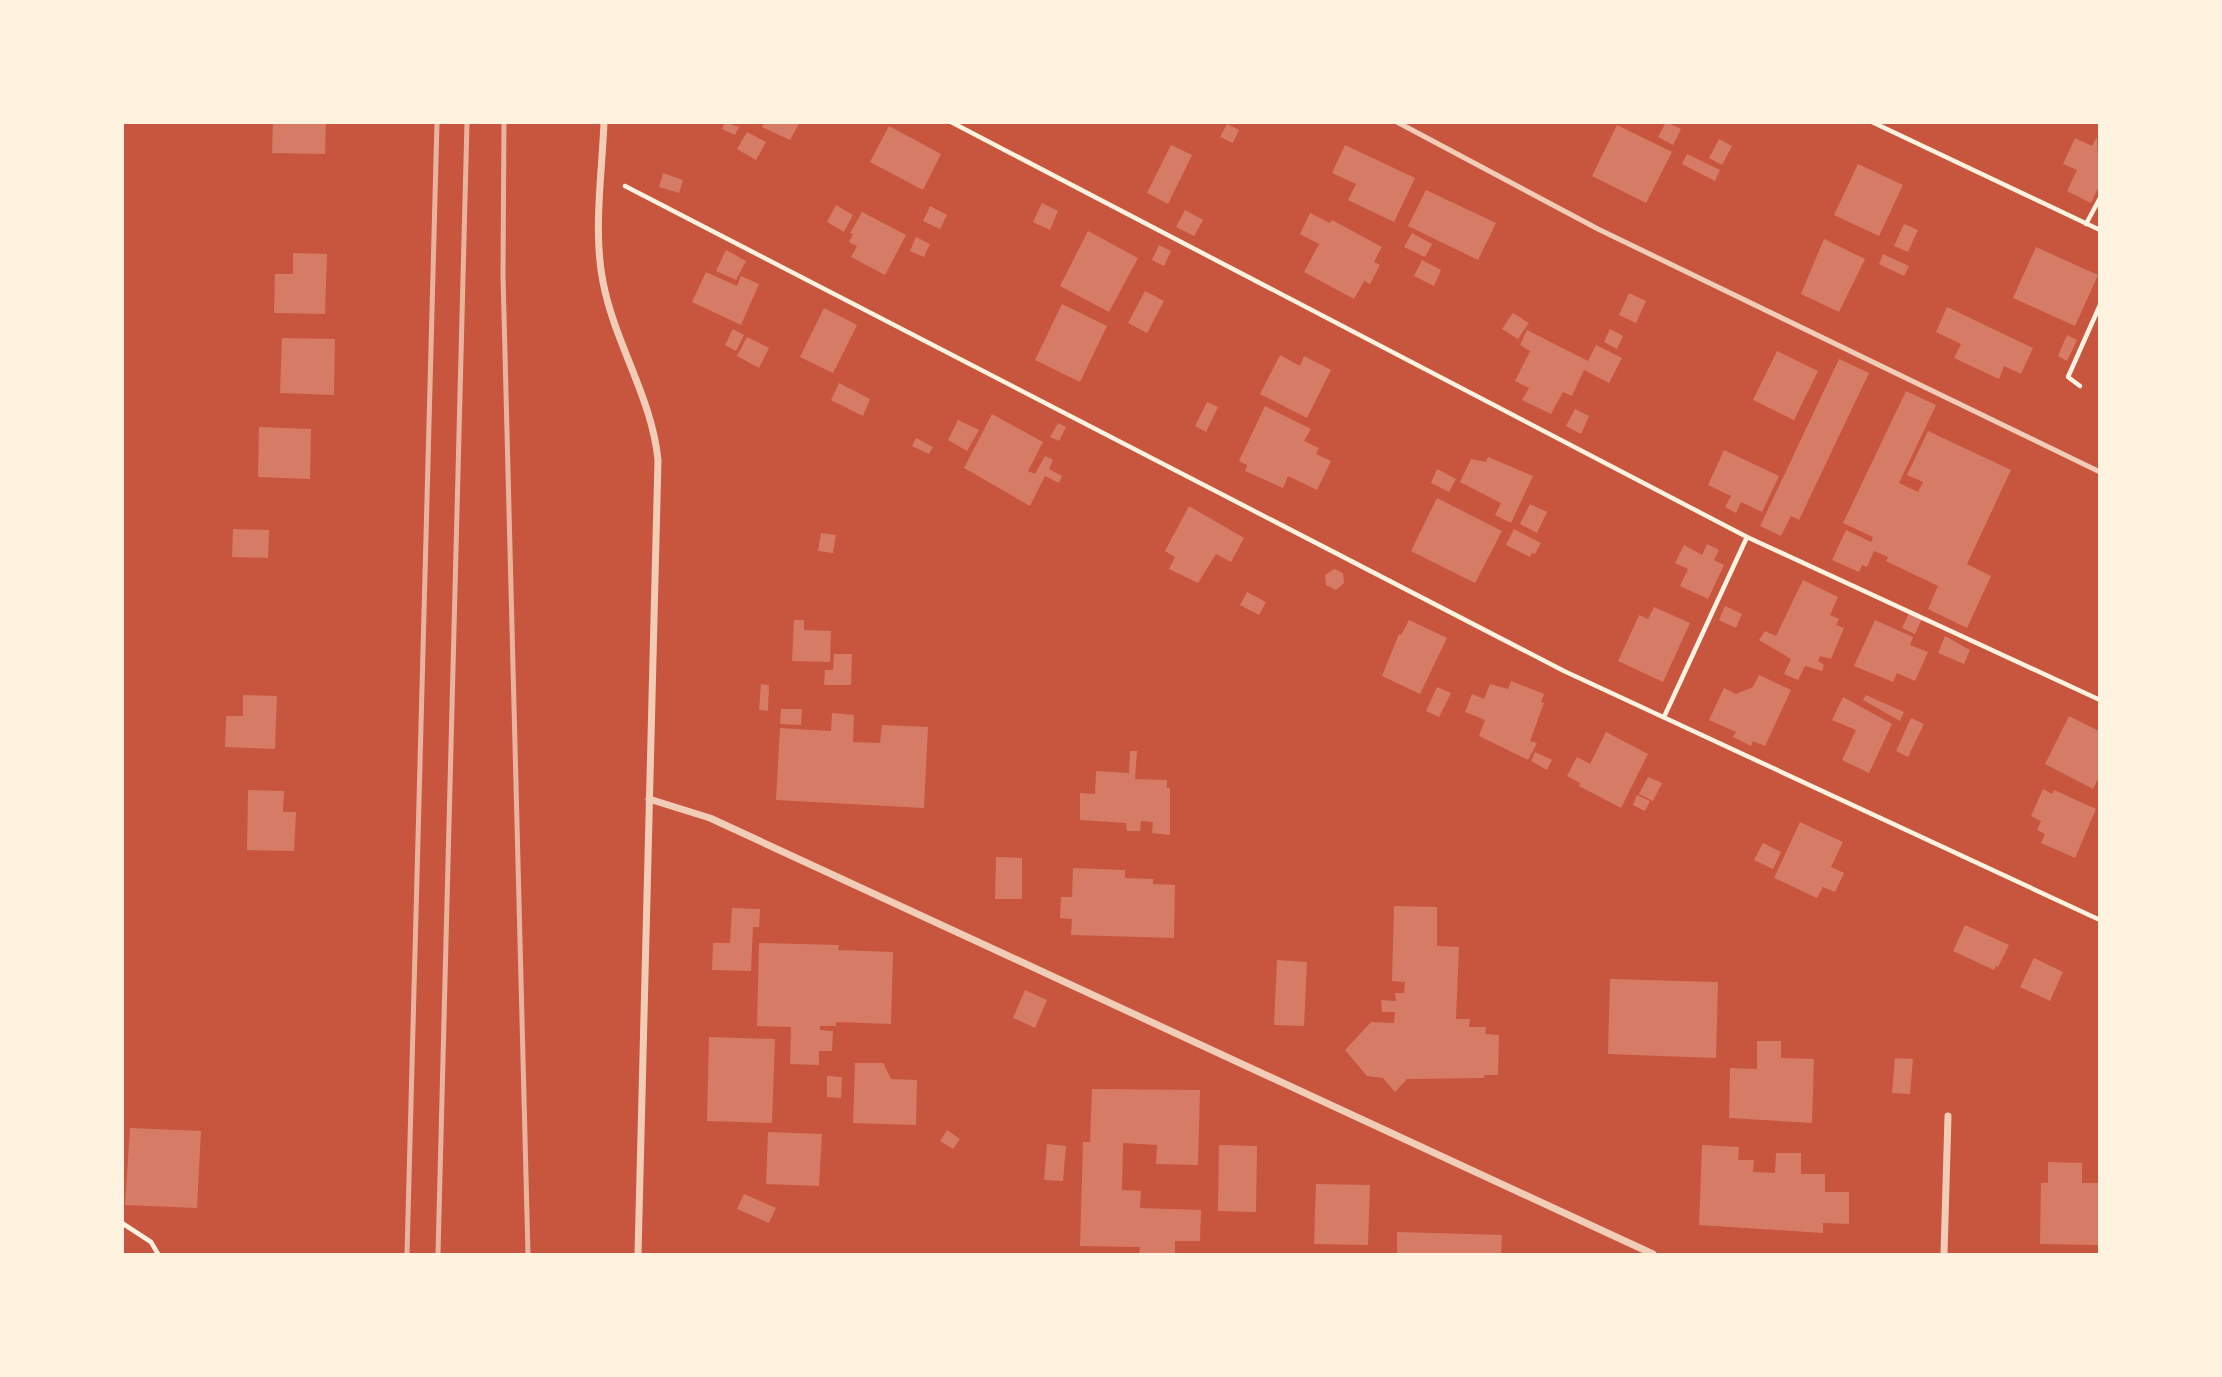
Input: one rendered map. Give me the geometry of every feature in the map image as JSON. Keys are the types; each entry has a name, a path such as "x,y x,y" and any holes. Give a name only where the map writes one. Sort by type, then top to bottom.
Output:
{"street":[{"path":"604,122 600,250 603,282 650,417 657,449 638,1255"},
{"path":"649,799 710,818 1653,1255"},
{"path":"1944,1255 1948,1116"}],"lane":[{"path":"1397,122 1598,229 2099,472"}],"path":[{"path":"951,122 1747,537 2099,700"},
{"path":"1872,122 2099,230"},
{"path":"602,174 1564,671 2099,920"},
{"path":"2086,224 2099,198"},
{"path":"2080,386 2068,377 2099,305"},
{"path":"1664,717 1747,537"},
{"path":"122,1223 151,1241 158,1255"}],"building":[{"path":"273,122 326,122 325,154 272,153"},
{"path":"725,122 739,127 735,135 722,129"},
{"path":"765,122 800,122 790,140 762,127"},
{"path":"1666,122 1681,129 1673,145 1658,137"},
{"path":"1227,124 1239,130 1233,143 1220,137"},
{"path":"1617,125 1672,152 1646,203 1592,176"},
{"path":"889,126 941,154 923,190 870,162"},
{"path":"747,132 766,142 756,160 737,149"},
{"path":"2097,137 2099,186 2091,203 2067,191 2077,170 2063,164 2075,138 2092,146"},
{"path":"1719,139 1732,146 1722,165 1709,158"},
{"path":"1171,145 1192,155 1168,204 1147,193"},
{"path":"1345,145 1415,178 1394,222 1348,200 1356,184 1332,173"},
{"path":"1687,154 1720,170 1715,181 1682,164"},
{"path":"1858,164 1903,185 1879,236 1834,215"},
{"path":"663,173 683,180 679,193 659,187"},
{"path":"1426,190 1496,223 1478,260 1408,226"},
{"path":"1042,203 1058,211 1050,230 1033,222"},
{"path":"836,205 853,215 844,232 827,222"},
{"path":"930,206 947,215 940,229 923,221"},
{"path":"1185,210 1203,220 1194,236 1176,227"},
{"path":"862,212 906,235 885,275 851,257 857,246 849,242 853,234 850,233"},
{"path":"1310,213 1330,223 1332,220 1382,247 1374,262 1380,265 1370,284 1364,281 1354,299 1304,272 1319,244 1300,234"},
{"path":"1904,224 1918,230 1908,252 1894,246"},
{"path":"1088,231 1138,258 1109,312 1060,286"},
{"path":"1412,233 1432,244 1425,257 1404,247"},
{"path":"916,237 930,244 924,257 910,251"},
{"path":"1824,239 1865,259 1839,312 1801,294"},
{"path":"1159,245 1171,251 1164,266 1152,260"},
{"path":"2036,247 2098,275 2075,326 2013,298"},
{"path":"726,250 746,261 736,280 716,271"},
{"path":"293,253 327,254 325,314 274,313 275,274 293,274"},
{"path":"1883,254 1909,266 1904,276 1879,264"},
{"path":"1422,260 1441,270 1434,286 1414,276"},
{"path":"706,272 737,286 741,276 759,284 741,325 692,302"},
{"path":"1145,291 1164,301 1147,333 1128,323"},
{"path":"1629,293 1646,301 1636,323 1619,315"},
{"path":"1062,304 1107,326 1080,382 1035,360"},
{"path":"1947,307 2033,348 2021,374 2004,366 1999,379 1954,358 1961,344 1936,332"},
{"path":"824,308 857,325 833,373 800,357"},
{"path":"1513,313 1529,323 1518,339 1502,329"},
{"path":"733,329 744,335 736,351 725,345"},
{"path":"1610,329 1623,336 1617,349 1604,342"},
{"path":"1527,330 1588,361 1596,345 1622,358 1609,383 1584,370 1572,396 1563,392 1551,414 1522,400 1529,388 1515,381 1530,351 1520,345"},
{"path":"2067,335 2077,340 2067,361 2058,356"},
{"path":"747,337 769,348 759,368 737,356"},
{"path":"282,338 335,339 334,395 280,393"},
{"path":"1777,351 1818,371 1794,420 1753,400"},
{"path":"1280,355 1300,366 1304,356 1331,370 1307,418 1260,394"},
{"path":"1839,359 1869,373 1799,520 1791,516 1781,536 1760,526"},
{"path":"839,383 870,399 863,416 831,400"},
{"path":"1906,391 1936,405 1899,483 1918,492 1923,482 1907,475 1928,431 2011,470 1967,564 1991,576 1967,628 1928,609 1938,586 1886,561 1888,557 1874,551 1867,567 1862,565 1859,572 1832,560 1846,530 1871,542 1873,537 1843,523"},
{"path":"1207,402 1218,407 1206,432 1195,426"},
{"path":"1265,406 1311,429 1304,441 1319,448 1316,454 1331,461 1317,490 1288,476 1283,488 1245,471 1247,465 1239,461"},
{"path":"1575,409 1589,416 1581,434 1566,426"},
{"path":"992,414 1043,442 1028,471 1035,474 1045,456 1053,460 1049,469 1062,476 1059,483 1045,476 1030,506 964,468"},
{"path":"958,420 979,430 967,451 948,440"},
{"path":"1058,423 1066,427 1059,441 1050,437"},
{"path":"259,427 311,429 310,479 258,477"},
{"path":"916,438 933,447 929,454 912,446"},
{"path":"1724,450 1779,476 1762,512 1741,502 1736,513 1725,507 1731,496 1708,485"},
{"path":"1488,457 1533,476 1511,523 1495,515 1501,503 1460,482 1471,459 1486,462"},
{"path":"1437,469 1456,479 1449,492 1431,483"},
{"path":"1437,498 1502,531 1475,583 1411,551"},
{"path":"1530,504 1547,512 1537,533 1520,524"},
{"path":"1189,506 1244,538 1231,562 1216,554 1198,583 1169,569 1175,557 1165,551"},
{"path":"233,529 269,530 268,558 232,557"},
{"path":"1514,529 1541,543 1535,554 1532,553 1530,557 1506,545"},
{"path":"821,533 836,535 833,553 818,551"},
{"path":"1707,544 1719,550 1714,560 1724,565 1708,599 1680,586 1688,569 1675,563 1684,545 1702,555"},
{"path":"1334,569 1343,573 1344,583 1336,590 1326,585 1325,575"},
{"path":"1803,580 1838,597 1830,615 1839,619 1836,625 1844,628 1831,659 1820,656 1818,661 1824,665 1822,671 1805,666 1798,680 1784,674 1791,659 1759,640 1765,631 1776,636"},
{"path":"1247,592 1266,602 1259,615 1240,605"},
{"path":"1725,606 1742,614 1736,628 1719,620"},
{"path":"1654,607 1690,623 1663,682 1618,661 1639,615 1648,619"},
{"path":"1909,613 1922,619 1915,634 1902,628"},
{"path":"794,620 804,620 804,630 831,631 830,662 792,661"},
{"path":"1409,620 1447,638 1420,694 1382,676 1399,634 1401,635"},
{"path":"1875,620 1913,637 1910,645 1928,652 1915,681 1897,673 1893,682 1854,666"},
{"path":"1945,636 1970,650 1964,664 1938,653"},
{"path":"834,654 852,654 851,685 824,685 825,670 833,670"},
{"path":"1759,675 1791,690 1765,746 1753,741 1751,746 1733,737 1736,732 1709,720 1724,688 1736,694 1753,687"},
{"path":"1511,681 1544,694 1541,702 1544,703 1530,741 1537,743 1528,760 1479,736 1485,720 1465,712 1472,694 1484,699 1490,684 1508,689"},
{"path":"761,684 769,685 768,711 759,710"},
{"path":"1437,687 1451,693 1439,717 1426,711"},
{"path":"243,695 277,696 275,749 225,747 226,716 243,716"},
{"path":"1866,695 1904,712 1900,721 1863,700"},
{"path":"1843,697 1892,724 1869,773 1842,760 1856,730 1832,720"},
{"path":"781,709 802,709 801,725 780,724"},
{"path":"832,713 854,715 853,742 880,743 882,725 928,727 924,808 776,800 780,728 831,731"},
{"path":"2069,716 2099,731 2099,777 2093,789 2045,764"},
{"path":"1911,718 1924,724 1908,757 1896,751"},
{"path":"1606,732 1648,754 1621,808 1579,786 1580,783 1567,776 1577,757 1590,764"},
{"path":"1130,751 1137,751 1135,779 1167,780 1167,788 1170,788 1170,835 1152,833 1153,822 1141,821 1140,831 1127,831 1126,823 1080,820 1080,793 1095,794 1096,771 1129,773"},
{"path":"1535,752 1552,760 1547,770 1531,761"},
{"path":"1648,777 1662,783 1653,801 1639,794"},
{"path":"2043,789 2052,794 2054,790 2096,809 2075,858 2041,843 2045,834 2037,830 2041,821 2031,816"},
{"path":"248,790 284,791 283,812 296,812 294,851 247,850"},
{"path":"1637,795 1650,801 1645,811 1633,805"},
{"path":"1800,822 1843,842 1831,867 1844,873 1835,892 1823,887 1817,898 1774,878"},
{"path":"1763,843 1781,852 1773,869 1754,860"},
{"path":"996,857 1022,858 1022,899 995,899"},
{"path":"1073,868 1125,870 1125,878 1153,879 1153,884 1175,885 1174,938 1071,935 1072,919 1060,918 1061,897 1072,897"},
{"path":"1394,906 1437,907 1437,946 1459,947 1456,1019 1470,1019 1469,1027 1486,1027 1485,1034 1499,1035 1498,1075 1484,1075 1484,1078 1407,1079 1395,1092 1383,1078 1367,1076 1345,1050 1371,1022 1394,1023 1395,1012 1382,1012 1381,1000 1396,1001 1395,993 1404,993 1405,982 1392,981"},
{"path":"732,908 760,909 759,927 753,927 751,971 712,970 713,943 730,943"},
{"path":"1965,925 2009,945 1994,970 1953,951"},
{"path":"759,943 839,945 838,950 893,952 891,1024 836,1022 836,1026 820,1026 820,1030 833,1031 832,1051 819,1051 819,1065 790,1064 791,1027 757,1026"},
{"path":"2034,958 2063,972 2050,1001 2020,987"},
{"path":"1277,960 1307,962 1304,1026 1274,1025"},
{"path":"1610,979 1718,982 1716,1058 1608,1054"},
{"path":"1025,990 1047,1000 1035,1028 1013,1018"},
{"path":"709,1037 775,1039 772,1123 707,1121"},
{"path":"1757,1041 1781,1041 1781,1058 1814,1059 1812,1123 1729,1118 1730,1068 1757,1069"},
{"path":"1895,1058 1913,1059 1910,1094 1892,1093"},
{"path":"855,1063 883,1063 891,1079 917,1080 916,1125 853,1123"},
{"path":"827,1076 842,1077 841,1098 827,1097"},
{"path":"1092,1089 1200,1090 1198,1165 1156,1164 1157,1145 1123,1143 1122,1190 1141,1191 1140,1208 1201,1210 1200,1241 1175,1241 1175,1254 1139,1254 1140,1247 1080,1246 1083,1142 1090,1142"},
{"path":"130,1128 201,1131 197,1208 125,1205"},
{"path":"947,1130 960,1139 953,1149 940,1141"},
{"path":"768,1132 822,1134 819,1186 766,1184"},
{"path":"1047,1144 1066,1146 1063,1181 1044,1180"},
{"path":"1219,1145 1257,1146 1256,1212 1218,1211"},
{"path":"1702,1145 1739,1147 1738,1160 1754,1160 1753,1172 1775,1173 1776,1153 1801,1153 1801,1174 1825,1174 1825,1192 1849,1192 1849,1224 1823,1223 1823,1233 1699,1225"},
{"path":"2048,1162 2082,1163 2082,1183 2099,1183 2099,1245 2040,1244 2041,1183 2048,1183"},
{"path":"1316,1184 1370,1185 1368,1245 1314,1244"},
{"path":"744,1194 776,1208 769,1223 737,1209"},
{"path":"1397,1232 1502,1235 1501,1254 1397,1254"}],"railway":[{"path":"407,1254 437,122"},
{"path":"438,1254 467,122"},
{"path":"504,122 503,275 528,1254"}]}
